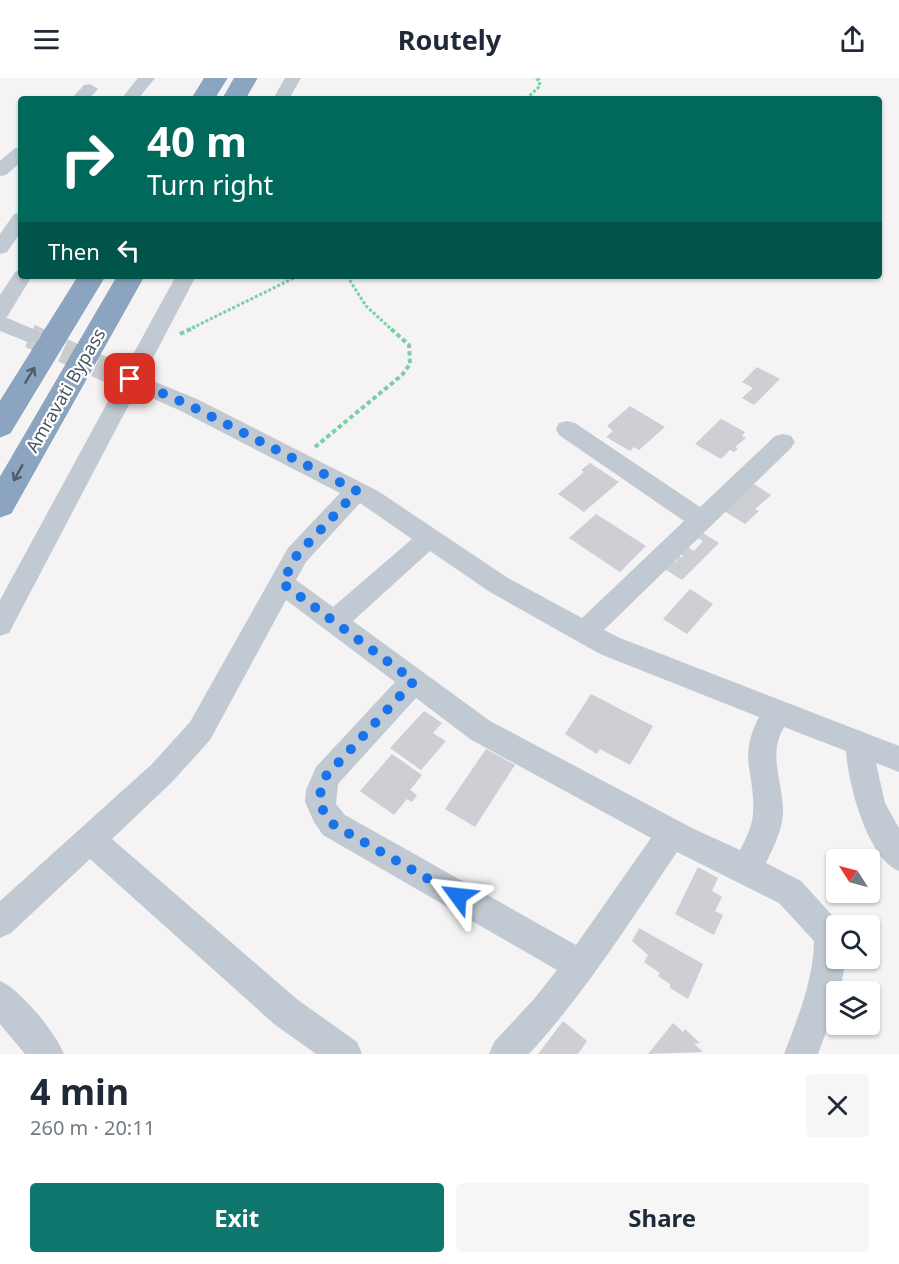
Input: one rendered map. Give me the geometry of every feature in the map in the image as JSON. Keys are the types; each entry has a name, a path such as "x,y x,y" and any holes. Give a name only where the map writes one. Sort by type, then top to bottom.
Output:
{"highway":[{"path":"205,96 216,78"},
{"path":"236,96 246,78"},
{"name":"Amravati Bypass","path":"0,426 90,279"},
{"name":"Amravati Bypass","path":"0,505 128,279"}],"street":[{"path":"132,96 147,78"},
{"path":"283,96 293,78"},
{"path":"0,171 18,155"},
{"path":"0,248 18,222"},
{"path":"21,279 1,322 30,336"},
{"path":"0,625 121,376 146,351 184,279"},
{"path":"121,376 189,405 357,491 430,537 499,585 610,646 899,759"},
{"path":"567,429 701,520"},
{"path":"584,632 783,442"},
{"path":"0,922 162,773 200,731 297,555 357,491"},
{"path":"334,622 430,537"},
{"path":"282,583 480,730 672,833 790,892 807,908 830,936 830,960 823,995 801,1054"},
{"path":"414,681 326,776 318,795 323,813 334,825 581,966"},
{"path":"747,869 761,839 767,818 768,801 761,758 763,741 783,712"},
{"path":"852,741 865,794 877,822 899,856"},
{"path":"506,1054 546,1011 581,966 672,833"},
{"path":"90,839 286,1012 345,1054"},
{"path":"0,998 47,1054"}],"path":[{"path":"529,96 540,86 539,80 534,78"},
{"path":"146,351 292,279"},
{"path":"298,461 402,375 410,364 409,345 366,306 349,279"}],"building":[{"path":"757,367 780,379 754,405 742,398 753,388 742,382"},
{"path":"630,406 665,427 639,450 634,447 630,451 606,437 613,431 607,426"},
{"path":"721,419 745,432 742,436 746,438 735,447 738,449 734,452 730,450 721,459 695,444"},
{"path":"590,463 619,482 584,512 558,494 584,472 581,470"},
{"path":"754,484 771,495 755,509 759,511 745,524 724,511"},
{"path":"596,514 646,546 620,572 569,538"},
{"path":"703,533 719,543 682,580 663,568 671,560 676,562 679,555 681,558 683,555 679,553 686,546 694,551 703,541 698,538"},
{"path":"690,589 713,604 687,634 663,619"},
{"path":"591,694 653,726 630,765 600,749 597,754 565,734"},
{"path":"424,711 442,723 433,733 446,741 421,770 390,748"},
{"path":"486,749 515,765 475,827 445,809"},
{"path":"392,754 422,775 410,790 417,795 412,802 407,799 394,815 360,791"},
{"path":"698,867 718,878 712,891 722,897 715,911 723,915 714,935 675,914"},
{"path":"639,928 703,964 688,999 670,988 670,984 658,976 660,973 644,962 648,955 632,941"},
{"path":"563,1021 587,1041 578,1054 538,1054"},
{"path":"673,1023 683,1032 685,1029 700,1043 694,1044 703,1052 648,1054"}],"tunnel":[{"path":"30,336 112,372"}],"route":[{"path":"130,379 189,405 357,491 297,555 282,583 414,681 326,776 318,795 323,813 334,825 458,896"}]}
